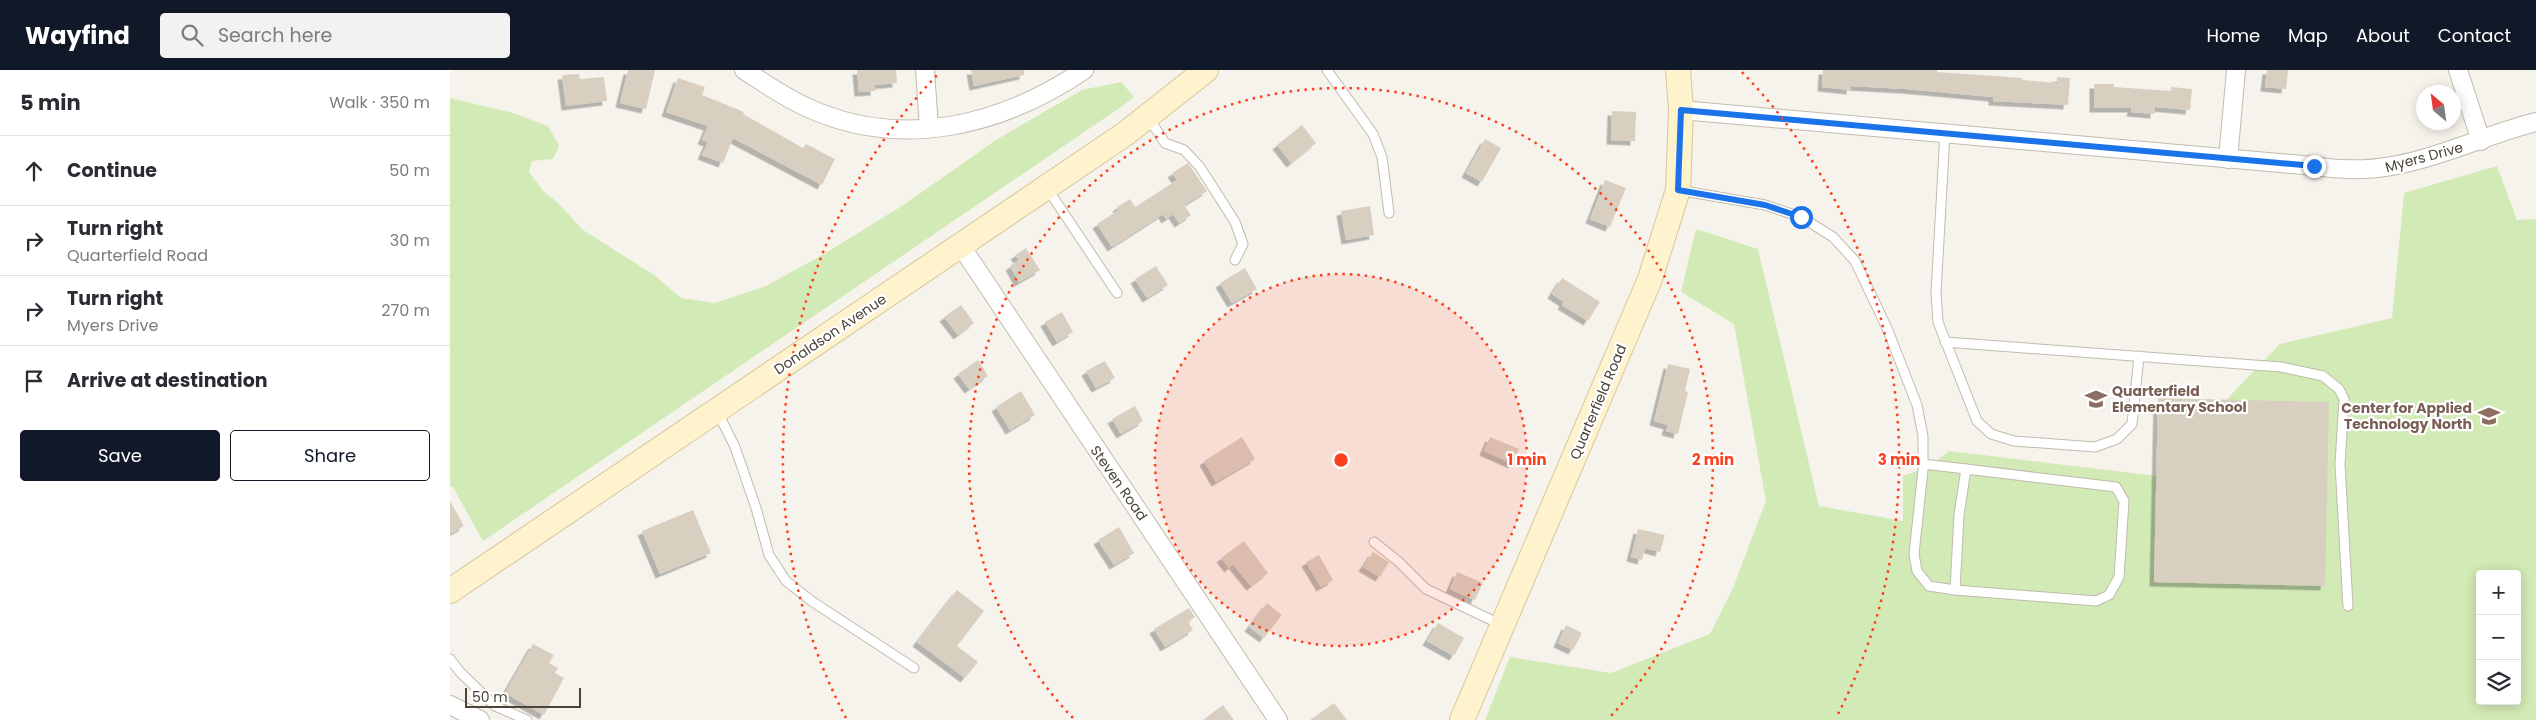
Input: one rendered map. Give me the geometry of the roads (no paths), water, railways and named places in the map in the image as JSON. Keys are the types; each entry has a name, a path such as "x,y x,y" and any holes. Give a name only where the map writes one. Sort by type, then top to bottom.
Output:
{"main road":[{"name":"Donaldson Avenue","path":"450,591 1047,187 1148,116 1206,70"},
{"name":"Quarterfield Road","path":"1462,720 1650,279 1678,190 1681,110 1678,70"}],"street":[{"path":"744,70 778,93 831,117 862,125 896,129 929,128 961,124 1000,115 1036,100 1084,70"},
{"path":"925,70 929,128"},
{"path":"2228,159 2236,70"},
{"path":"2458,70 2481,140"},
{"name":"Myers Drive","path":"1681,110 2339,170 2372,170 2406,165 2536,122"},
{"name":"Steven Road","path":"961,246 1278,720"},
{"path":"450,705 480,720"}],"lane":[{"path":"1327,70 1373,134 1382,157 1389,213"},
{"path":"1148,116 1165,143 1184,150 1200,167 1234,222 1243,244 1234,260"},
{"path":"1944,133 1936,294 1938,322 1977,420 1991,434 2023,441 2095,447 2117,439 2132,424 2138,356"},
{"path":"1047,187 1117,293"},
{"path":"1678,190 1765,205 1801,217 1833,237 1856,261 1887,328 1917,405 1923,436 1923,464 1914,554 1917,571 1929,586 1956,590 2096,601 2109,595 2120,577 2124,501 2116,487 1923,464"},
{"path":"1945,342 2281,367 2323,376 2339,388 2344,399 2340,464 2348,606"},
{"path":"717,411 735,447 756,508 769,555 786,581 812,602 914,668"},
{"path":"1956,590 1959,515 1966,469"},
{"path":"1374,542 1399,562 1426,588 1502,625"},
{"path":"450,659 460,672 495,706 527,720"}],"place":[{"name":"Quarterfield Elementary School","path":"2096,399"},
{"name":"Center for Applied Technology North","path":"2489,416"}]}
